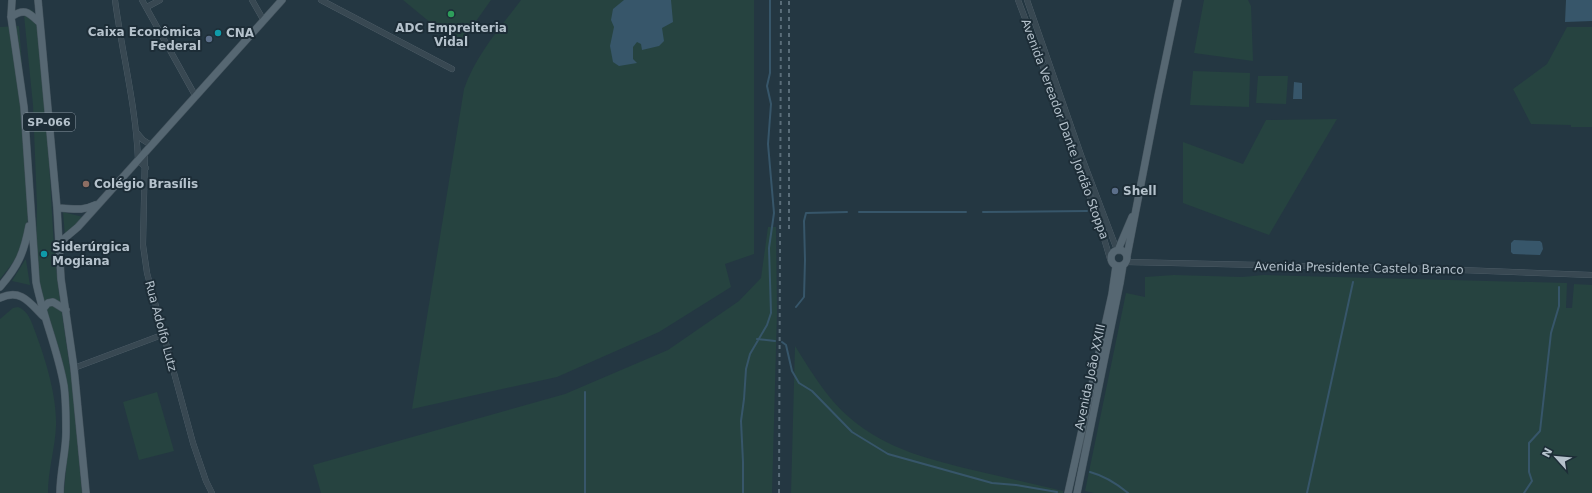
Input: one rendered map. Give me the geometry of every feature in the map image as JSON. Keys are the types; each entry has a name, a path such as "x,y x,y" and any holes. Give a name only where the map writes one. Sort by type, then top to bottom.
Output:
{"main road":[{"name":"SP-066","path":"12,0 11,17 24,107 36,282 42,310"},
{"name":"SP-066","path":"38,0 57,208 61,279 66,310"},
{"path":"59,243 78,227 282,0"},
{"name":"Avenida João XXIII","path":"1068,493 1112,294 1123,262 1137,205 1178,0"},
{"path":"11,17 20,12 26,12 40,23"},
{"path":"57,208 81,210 100,202"},
{"name":"Avenida João XXIII","path":"1118,250 1137,205"},
{"name":"SP-066","path":"0,287 20,260 25,248 31,218"},
{"path":"1118,250 1125,252 1123,262 1113,264 1110,259 1112,253 1118,250"},
{"name":"Avenida João XXIII","path":"1077,493 1120,284 1123,262"},
{"path":"0,298 9,295 22,296 44,318"},
{"path":"60,493 66,433 64,387 56,352 42,310 48,304 53,302 66,310 74,368 86,493"}],"street":[{"path":"115,0 121,44 137,132 138,160 146,168"},
{"path":"142,0 196,97"},
{"path":"147,7 160,0"},
{"path":"252,0 264,21"},
{"path":"320,0 452,69"},
{"name":"Avenida Vereador Dante Jordão Stoppa","path":"1018,0 1091,200 1110,259"},
{"name":"Avenida Vereador Dante Jordão Stoppa","path":"1027,0 1081,155 1118,250"},
{"path":"137,132 143,140 151,145"},
{"name":"Rua Adolfo Lutz","path":"145,152 144,258 162,335 193,444 201,469 212,493"},
{"name":"Avenida Presidente Castelo Branco","path":"1123,262 1429,269 1592,275"},
{"path":"74,368 162,335"}],"green space":[{"name":"ADC Empreiteria Vidal","path":"403,0 491,0 462,41 437,28"},
{"path":"521,0 754,0 754,254 725,264 731,287 659,332 557,377 412,409 464,89 482,53"},
{"path":"1204,0 1248,0 1251,6 1253,61 1194,53"},
{"path":"30,9 36,16 48,145 54,248 72,383 82,493 64,493 69,434 67,384 59,349 43,298 36,250 37,206 33,105 24,15 27,10"},
{"path":"19,26 23,77 28,219 22,244 15,260 0,279 0,27"},
{"path":"1567,27 1592,27 1592,127 1531,124 1513,89 1547,64"},
{"path":"1193,71 1250,73 1249,107 1190,105"},
{"path":"1258,76 1288,76 1286,104 1256,103"},
{"path":"1337,119 1269,235 1183,203 1183,142 1243,164 1266,120"},
{"path":"63,212 83,217 65,236"},
{"path":"768,227 776,227 777,312 772,493 321,493 313,465 565,394 668,350 739,301 761,278"},
{"path":"26,260 30,285 12,281"},
{"path":"1174,275 1242,277 1264,275 1567,283 1566,308 1572,308 1574,284 1592,285 1592,493 1094,493 1085,491 1126,293 1145,297 1145,277"},
{"path":"18,307 27,314 33,326 47,367 55,403 56,426 48,493 0,493 0,319 13,308"},
{"path":"795,346 820,384 834,402 850,418 879,438 910,452 943,463 1063,491 1063,493 791,493"},
{"path":"157,392 174,451 139,460 123,402"}],"water":[{"path":"624,0 671,0 673,22 662,28 664,41 659,46 642,50 641,44 637,42 633,47 633,59 637,63 619,66 613,62 610,46 614,27 611,20 613,9"},
{"path":"1566,0 1592,0 1592,21 1565,22"},
{"path":"1294,82 1302,83 1302,99 1293,99"},
{"path":"1514,240 1540,241 1543,249 1540,255 1513,254 1511,252 1511,243"}],"waterway":[{"path":"743,493 741,421 746,369 750,354 767,325 771,313 769,248 774,213 768,144 771,104 767,86 770,73 770,0"},
{"path":"983,212 1087,211"},
{"path":"796,307 804,297 804,221 806,213 847,212"},
{"path":"859,212 966,212"},
{"path":"1307,493 1353,282"},
{"path":"1524,493 1532,481 1529,472 1529,443 1540,431 1551,333 1559,306 1559,287"},
{"path":"757,339 775,341"},
{"path":"782,342 786,345 792,371 799,383 812,391 852,432 888,454 992,483 1016,485 1057,492"},
{"path":"585,392 585,493"},
{"path":"1090,472 1110,480 1128,493"}],"railway":[{"path":"779,493 781,0"},
{"path":"789,0 789,229"}],"place":[{"name":"ADC Empreiteria Vidal","path":"451,14"},
{"name":"CNA","path":"218,33"},
{"name":"Caixa Econômica Federal","path":"209,39"},
{"name":"Colégio Brasílis","path":"86,184"},
{"name":"Shell","path":"1115,191"},
{"name":"Siderúrgica Mogiana","path":"44,254"}]}
